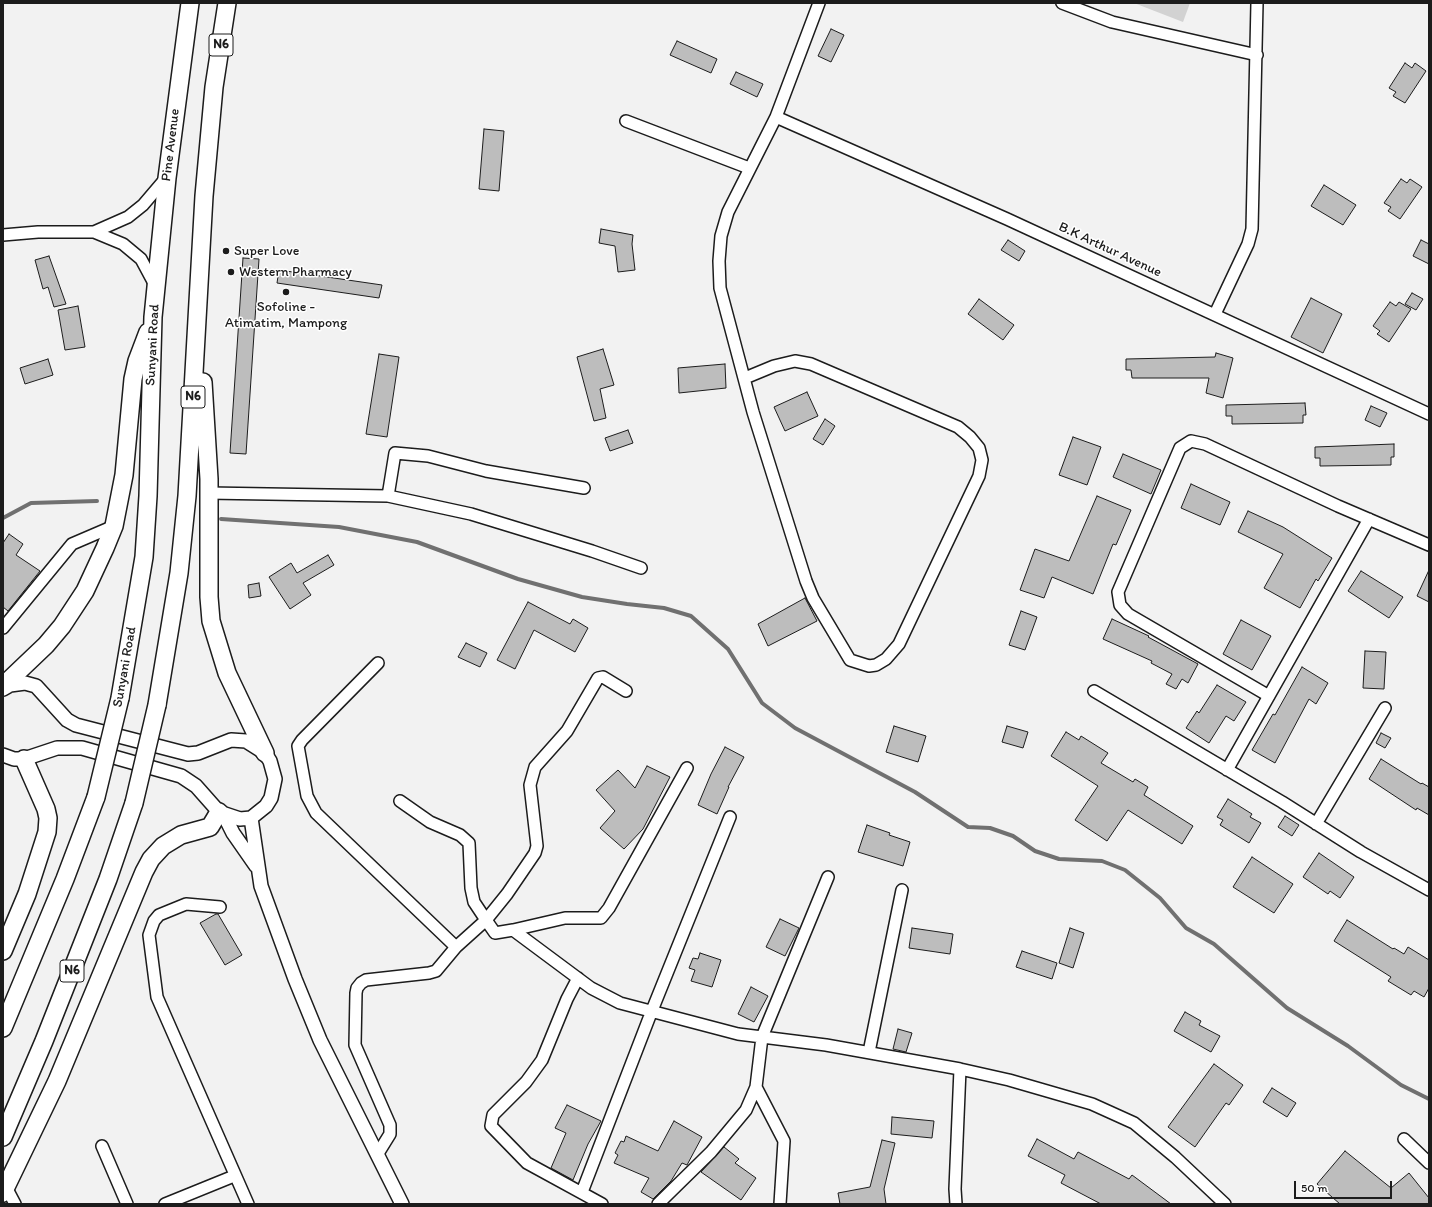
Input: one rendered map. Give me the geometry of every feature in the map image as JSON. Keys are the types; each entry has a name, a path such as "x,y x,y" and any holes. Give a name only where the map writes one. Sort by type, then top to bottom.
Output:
{"main road":[{"name":"Pine Avenue","path":"156,287 167,178 190,3"},
{"name":"N6","path":"3,1137 47,1034 108,879 134,802 156,705 179,573 186,512 204,189 214,87 227,3"},
{"name":"Sunyani Road","path":"3,1028 65,879 96,797 120,698 144,557 148,496 153,317 156,287"},
{"path":"198,308 209,479 209,597 211,621 226,673 265,753"},
{"path":"3,688 46,645 74,610 85,591 114,526 124,475 133,379 137,361 153,317"},
{"path":"3,951 27,894 47,832 46,809 24,759"},
{"path":"5,1190 57,1082 144,872 151,860 163,846 181,835 210,827 222,814"}],"street":[{"path":"745,378 774,366 794,361 811,364 958,427 970,436 979,448 982,460 979,476 899,644 886,659 876,665 869,666 850,660 813,598 806,582 766,454 720,288 719,262 721,236 728,212 749,168 776,118 819,3"},
{"path":"1062,3 1112,22 1257,55"},
{"path":"1215,314 1248,244 1252,229 1257,3"},
{"name":"B.K Arthur Avenue","path":"776,118 1007,219 1428,412"},
{"path":"626,121 749,168"},
{"path":"94,232 128,217 143,205 167,178"},
{"path":"3,235 38,232 94,232 123,244 141,259 156,287"},
{"path":"1269,696 1128,614 1120,605 1118,592 1180,448 1191,441 1206,444 1369,519 1429,544"},
{"path":"388,496 395,453 428,456 486,471 584,488"},
{"path":"208,493 388,496 471,514 592,551 641,568"},
{"path":"1227,770 1369,519"},
{"path":"3,628 72,544 114,526"},
{"path":"378,663 302,740 298,746 307,796 316,813 456,947"},
{"path":"377,1155 390,1134 390,1125 355,1045 356,992 361,983 366,980 436,971 456,947 486,920 516,882 535,853 537,846 530,785 535,767 567,731 598,678 604,677 626,691"},
{"path":"3,688 10,685 25,683 36,686 67,720 76,725 188,754 198,753 231,740 240,740 252,744 265,753 274,770 274,789 266,806 251,818 240,820 222,814"},
{"path":"1094,691 1429,890"},
{"path":"1316,824 1385,708"},
{"path":"3,755 14,759 24,759 57,748 82,748 181,776 196,786 222,814 258,870"},
{"path":"400,800 430,822 460,835 469,843 471,888 474,902 495,933 564,918 601,918 609,908 687,768"},
{"path":"582,1192 651,1013 730,817"},
{"path":"251,818 261,886 289,964 320,1040 402,1204"},
{"path":"658,1204 711,1152 742,1116 756,1087 762,1037 828,877"},
{"path":"869,1052 902,890"},
{"path":"220,907 193,904 159,915 154,921 149,935 157,998 234,1176 248,1204"},
{"path":"513,930 591,988 620,1003 651,1013 738,1034 869,1052 960,1069 1035,1087 1110,1110 1134,1123 1175,1157 1225,1204"},
{"path":"578,978 567,999 542,1060 526,1082 493,1115 491,1126 527,1163 602,1204"},
{"path":"956,1204 954,1190 960,1069"},
{"path":"756,1087 784,1141 780,1204"},
{"path":"1404,1140 1429,1164"},
{"path":"102,1146 127,1204"},
{"path":"166,1204 234,1176"},
{"path":"5,1190 15,1204"}],"shaded area":[{"path":"1134,3 1190,3 1183,22"}],"building":[{"path":"831,29 844,35 831,62 818,56"},
{"path":"677,41 717,59 711,73 670,55"},
{"path":"1405,63 1412,68 1415,63 1426,71 1405,103 1393,96 1396,92 1389,88"},
{"path":"736,72 763,84 757,97 730,84"},
{"path":"484,129 504,131 499,191 479,189"},
{"path":"1401,179 1407,183 1410,179 1422,187 1400,219 1388,211 1391,207 1384,203"},
{"path":"1324,185 1356,205 1343,225 1311,206"},
{"path":"601,229 633,235 632,244 635,270 618,272 615,246 599,243"},
{"path":"1008,240 1025,251 1019,261 1001,250"},
{"path":"1421,240 1429,244 1429,264 1413,256"},
{"path":"49,256 66,304 54,307 48,287 43,289 35,260"},
{"path":"243,258 259,259 246,454 230,453"},
{"path":"279,270 382,285 379,298 277,283"},
{"path":"1412,293 1423,299 1416,310 1405,304"},
{"path":"1311,298 1342,314 1323,353 1291,337"},
{"path":"979,299 1014,325 1003,340 968,314"},
{"path":"1390,302 1396,306 1399,302 1411,309 1389,342 1377,334 1380,331 1373,326"},
{"path":"78,306 85,347 65,350 58,310"},
{"path":"603,349 614,385 600,389 606,418 594,421 577,357"},
{"path":"1216,353 1233,358 1223,398 1206,393 1209,378 1132,378 1131,370 1126,370 1126,359 1215,357"},
{"path":"379,354 399,357 387,437 366,434"},
{"path":"48,359 53,375 25,384 20,368"},
{"path":"725,364 726,388 679,393 678,368"},
{"path":"807,392 818,416 785,431 774,407"},
{"path":"1305,403 1306,415 1303,415 1303,423 1232,424 1232,416 1226,416 1226,405"},
{"path":"1371,406 1387,413 1380,427 1365,420"},
{"path":"825,419 835,426 823,445 813,439"},
{"path":"628,430 633,443 610,451 605,438"},
{"path":"1073,437 1101,447 1087,485 1059,475"},
{"path":"1394,444 1394,457 1391,457 1391,465 1320,466 1320,458 1315,458 1315,447"},
{"path":"1123,454 1161,470 1151,494 1113,477"},
{"path":"1191,484 1230,502 1220,525 1181,508"},
{"path":"1097,496 1131,510 1116,545 1113,544 1093,594 1052,577 1044,598 1020,590 1035,549 1069,561"},
{"path":"1248,511 1283,527 1332,558 1318,581 1316,579 1300,608 1264,588 1283,554 1238,532"},
{"path":"9,534 23,544 16,555 40,571 8,611 3,607 3,543"},
{"path":"328,555 334,565 303,583 311,595 290,609 269,577 291,563 297,573"},
{"path":"1429,570 1429,602 1417,596"},
{"path":"1361,571 1403,597 1389,618 1348,591"},
{"path":"259,583 261,596 249,598 248,585"},
{"path":"805,598 817,621 768,646 758,624"},
{"path":"528,602 570,624 573,619 588,628 575,652 534,630 515,669 497,660"},
{"path":"1021,611 1037,617 1025,650 1009,645"},
{"path":"1112,619 1149,636 1148,637 1198,664 1188,683 1182,679 1176,689 1166,684 1172,674 1151,663 1152,661 1103,639"},
{"path":"1241,620 1271,636 1252,670 1223,654"},
{"path":"466,643 487,653 480,667 458,657"},
{"path":"1365,651 1386,652 1384,689 1363,688"},
{"path":"1302,667 1328,683 1316,704 1309,699 1275,763 1252,750 1273,714 1275,715"},
{"path":"1217,685 1246,702 1234,721 1226,716 1209,743 1186,728 1197,711 1199,713"},
{"path":"894,726 926,736 918,762 886,752"},
{"path":"1007,726 1028,732 1023,748 1002,742"},
{"path":"1066,732 1079,740 1081,736 1108,753 1101,763 1133,782 1135,779 1148,787 1144,795 1193,826 1182,844 1128,810 1107,841 1075,820 1098,786 1051,756"},
{"path":"1381,733 1391,738 1385,748 1376,743"},
{"path":"725,747 744,757 728,787 717,814 698,805 711,774"},
{"path":"1381,759 1421,784 1422,783 1429,787 1429,815 1417,808 1416,810 1369,779"},
{"path":"647,766 670,777 643,829 624,849 600,828 615,811 596,790 618,770 635,788"},
{"path":"1228,799 1252,814 1250,817 1261,823 1249,843 1220,825 1223,820 1217,817"},
{"path":"1285,816 1299,825 1292,836 1278,827"},
{"path":"867,825 890,833 889,835 910,842 903,866 858,852"},
{"path":"1319,853 1354,877 1340,898 1330,891 1328,894 1303,877"},
{"path":"1252,857 1293,884 1274,913 1233,887"},
{"path":"218,914 242,955 225,965 200,923"},
{"path":"780,919 799,928 785,956 766,947"},
{"path":"1347,920 1393,949 1394,948 1404,954 1408,947 1429,960 1429,988 1424,997 1414,991 1411,995 1388,981 1391,977 1334,941"},
{"path":"912,928 953,934 950,954 909,948"},
{"path":"1070,928 1084,933 1073,968 1059,963"},
{"path":"1022,951 1057,963 1052,979 1016,967"},
{"path":"700,953 721,960 712,987 691,981 695,970 689,968 693,958 698,959"},
{"path":"751,987 768,996 754,1022 738,1014"},
{"path":"1185,1012 1201,1021 1199,1025 1220,1036 1211,1052 1174,1031"},
{"path":"898,1029 912,1033 906,1052 893,1049"},
{"path":"1214,1064 1243,1085 1229,1105 1226,1103 1195,1147 1168,1127"},
{"path":"1272,1088 1296,1103 1287,1117 1263,1102"},
{"path":"567,1105 601,1121 588,1144 573,1180 551,1168 566,1133 555,1128"},
{"path":"892,1117 934,1121 932,1138 891,1134"},
{"path":"674,1121 702,1137 687,1165 682,1163 671,1181 653,1199 641,1192 649,1178 614,1163 618,1155 615,1153 621,1141 624,1142 626,1136 658,1151"},
{"path":"1037,1139 1074,1159 1078,1152 1129,1179 1132,1175 1171,1204 1101,1204 1061,1183 1065,1175 1028,1156"},
{"path":"882,1140 895,1143 884,1189 886,1204 840,1204 838,1193 870,1187"},
{"path":"724,1147 739,1159 735,1163 756,1178 741,1200 701,1172"},
{"path":"1345,1151 1391,1188 1409,1173 1429,1198 1429,1204 1340,1204 1317,1184"}],"waterway":[{"path":"3,518 31,503 97,501"},
{"path":"221,519 339,527 417,542 518,579 582,597 664,608 691,616 728,649 762,703 795,728 915,792 968,827 990,828 1013,836 1035,851 1059,859 1102,861 1125,870 1160,898 1186,928 1214,944 1287,1008 1348,1046 1401,1085 1429,1099"}],"place":[{"name":"Super Love","path":"226,251"},
{"name":"Western Pharmacy","path":"231,272"},
{"name":"Sofoline - Atimatim, Mampong","path":"286,292"}]}
